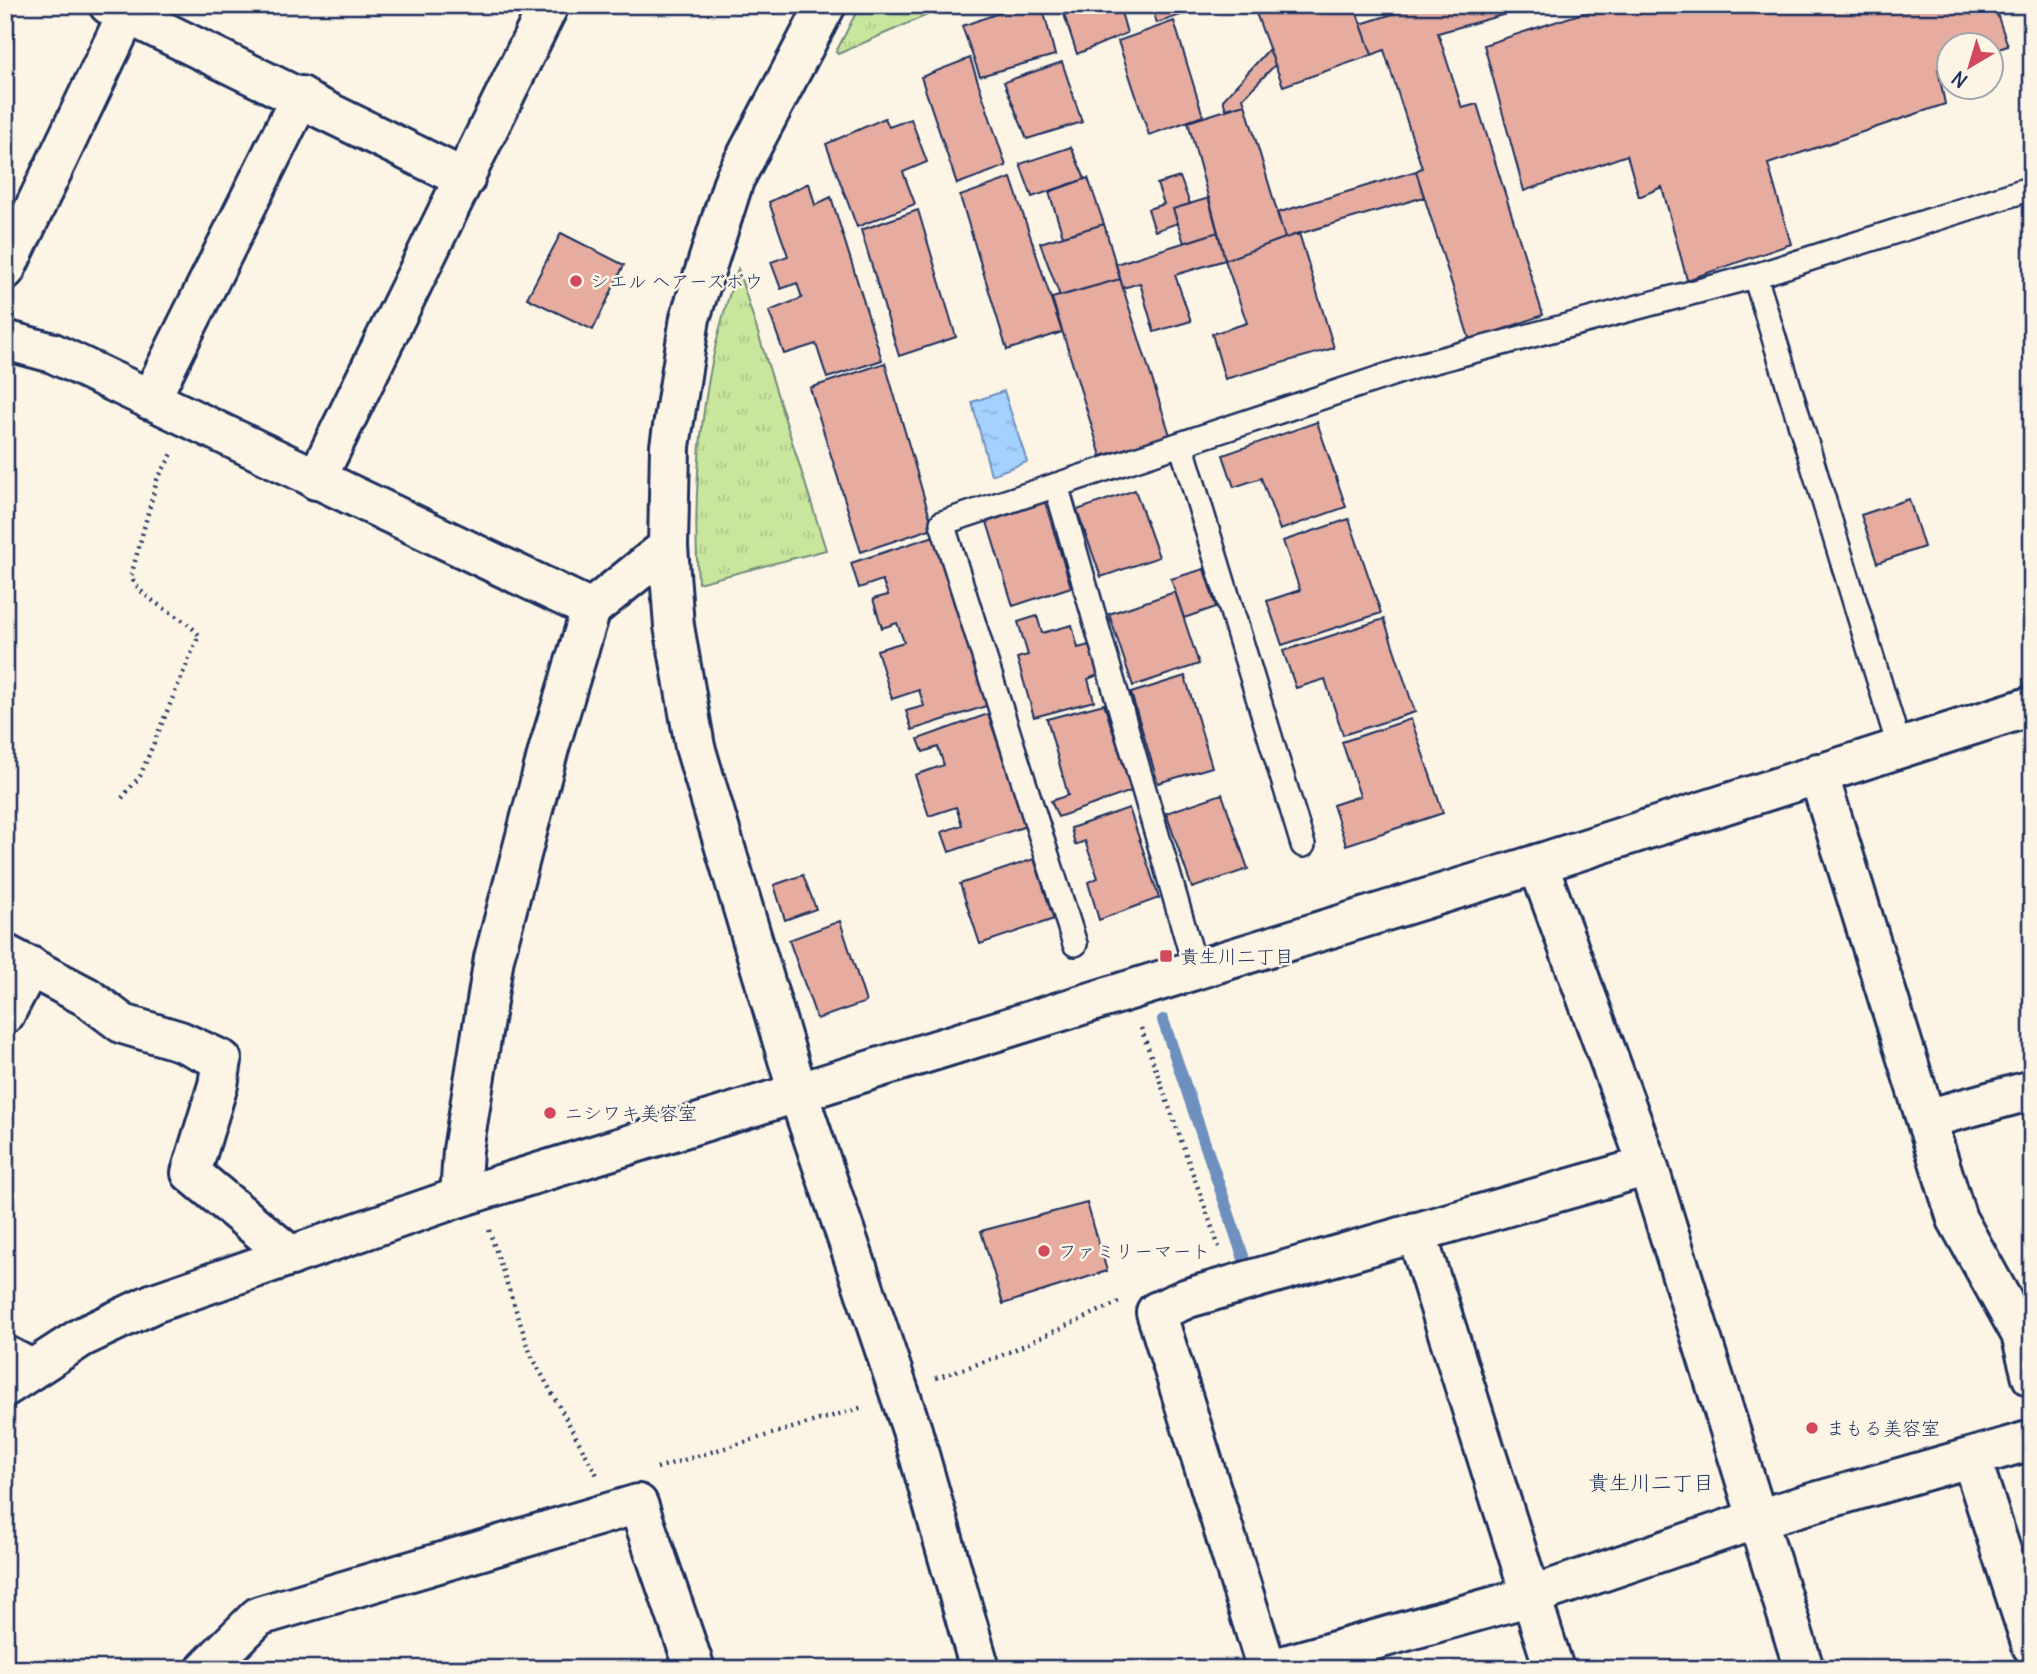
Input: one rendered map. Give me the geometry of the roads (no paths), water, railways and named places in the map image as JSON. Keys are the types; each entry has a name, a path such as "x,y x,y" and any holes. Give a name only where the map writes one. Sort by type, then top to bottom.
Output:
{"street":[{"path":"316,480 549,5"},
{"path":"826,5 734,180 690,318 677,385 670,446 668,547 674,626 695,747 798,1093 912,1430 980,1669"},
{"path":"5,270 118,10 301,96 465,179"},
{"path":"150,400 301,96"},
{"path":"5,340 53,353 591,609"},
{"path":"469,1194 463,1150 494,958 549,748 591,609 668,547"},
{"path":"14,1370 154,1303 469,1194 1538,864 1899,746 2032,706"},
{"path":"1818,773 1957,1219 2021,1334 2032,1377"},
{"path":"1538,864 1647,1166 1760,1518 1804,1669"},
{"path":"5,1014 18,960 88,997 124,1024 180,1041 222,1059 218,1085 191,1173 292,1256"},
{"path":"1926,1119 2032,1090"},
{"path":"1647,1166 1188,1298 1156,1312 1269,1669 1531,1596 1760,1518 2032,1440"},
{"path":"1416,1232 1554,1669"},
{"path":"1971,1458 2032,1646"},
{"path":"206,1669 259,1616 623,1508 695,1669"}],"lane":[{"path":"1074,944 942,523 1416,366 1755,276 2032,188"},
{"path":"1755,276 1899,746"},
{"path":"1181,444 1303,845"},
{"path":"1056,485 1196,970"}],"water":[{"path":"1004,391 1027,462 991,475 972,402"}],"waterway":[{"path":"1163,1020 1244,1259"}],"place":[{"name":"シエル ヘアーズボウ","path":"576,281"},
{"name":"貴生川二丁目","path":"1166,956"},
{"name":"ニシワキ美容室","path":"550,1113"},
{"name":"ファミリーマート","path":"1044,1251"},
{"name":"まもる美容室","path":"1812,1428"}],"district":[{"name":"貴生川二丁目","path":"1651,1482"}]}
